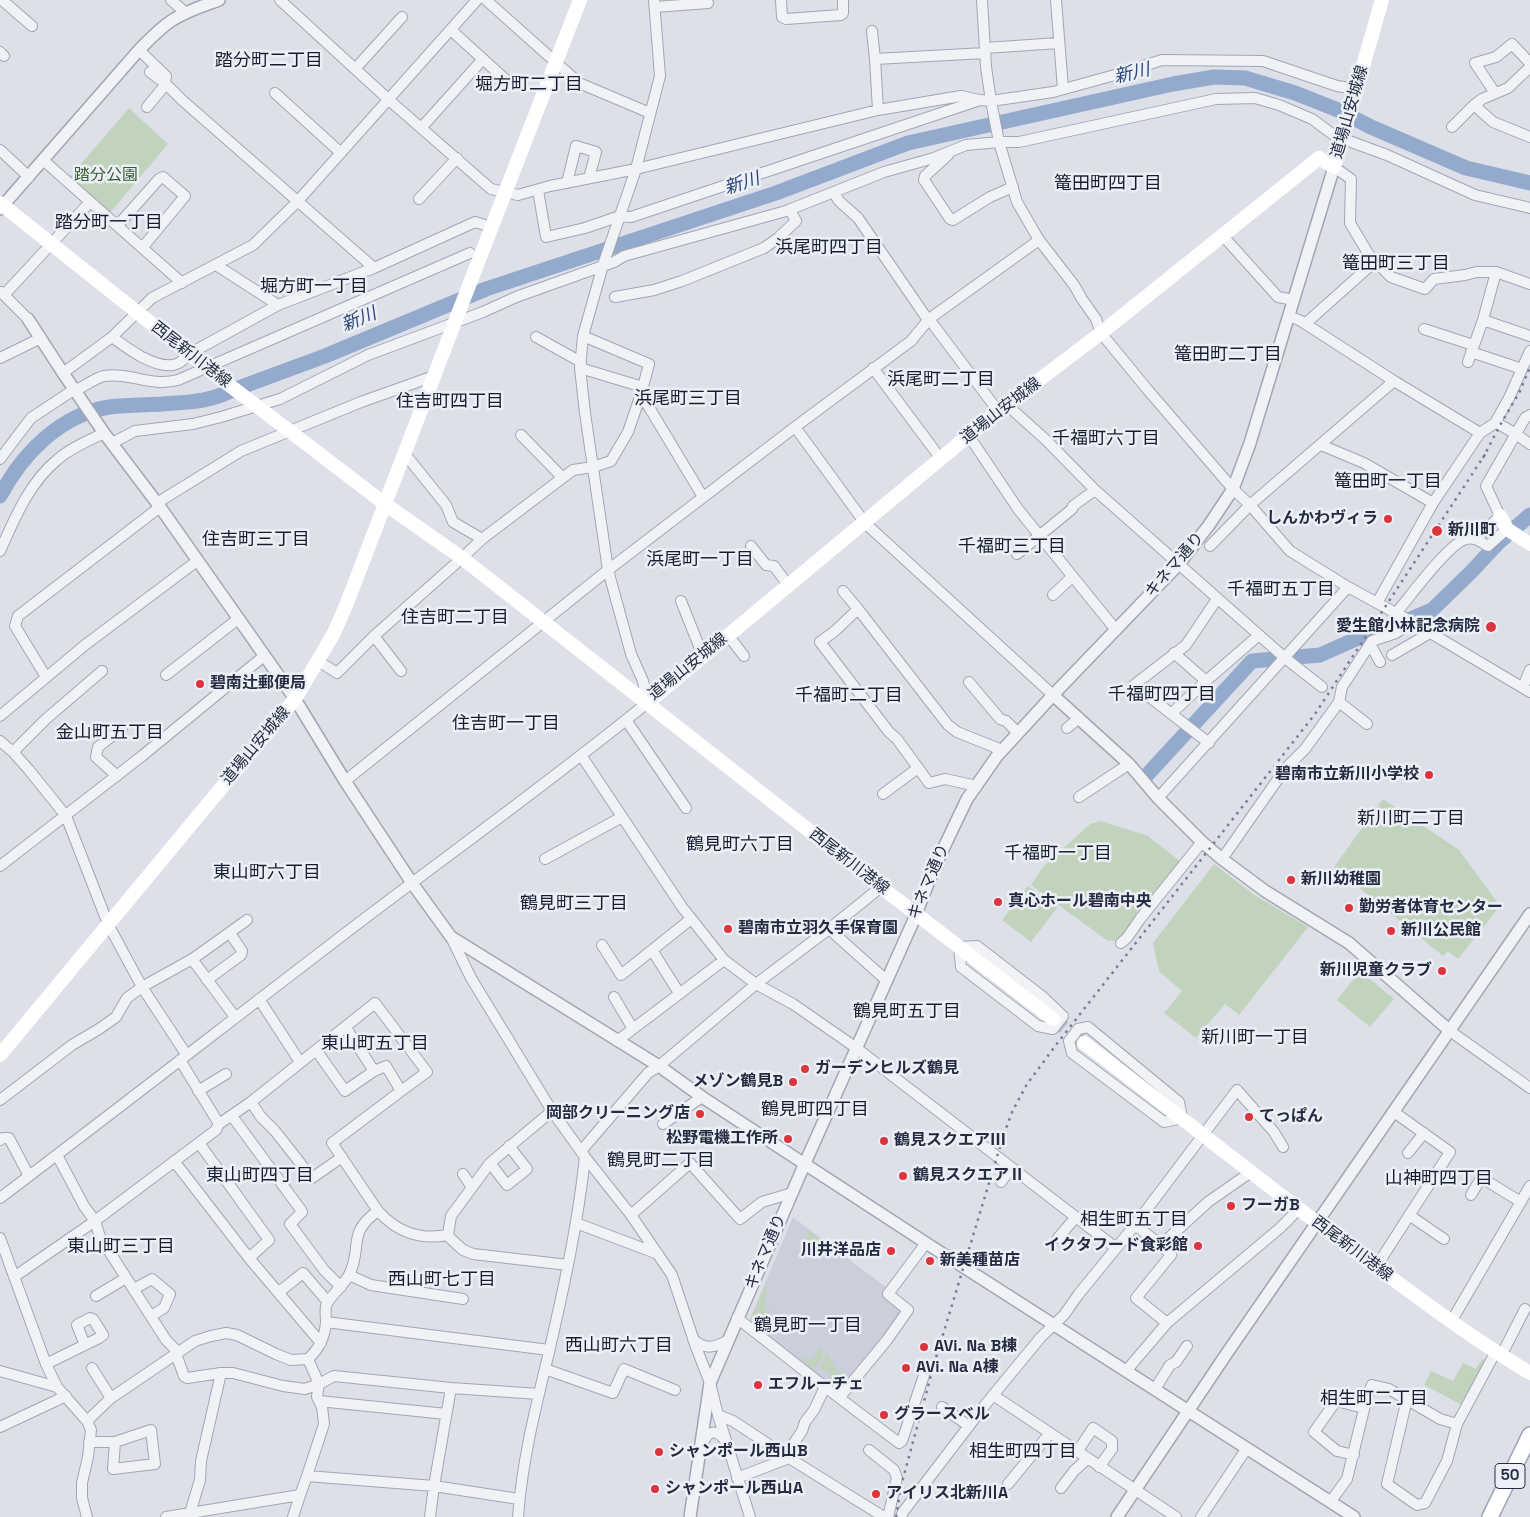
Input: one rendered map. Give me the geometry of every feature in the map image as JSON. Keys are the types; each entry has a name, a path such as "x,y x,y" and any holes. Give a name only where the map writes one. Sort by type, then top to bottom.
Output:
{"main road":[{"path":"385,504 580,0"},
{"name":"道場山安城線","path":"0,1055 295,699 334,633 385,504 462,558 647,703 1003,408 1101,333 1319,158 1334,166 1382,0"},
{"name":"西尾新川港線","path":"1,206 289,432 385,504"},
{"path":"1500,516 1507,529 1530,544"},
{"name":"西尾新川港線","path":"647,703 881,887 1053,1018"},
{"name":"西尾新川港線","path":"1084,1043 1376,1267 1451,1322 1530,1373"},
{"name":"50","path":"1490,1517 1530,1435"}],"street":[{"path":"2,0 32,26"},
{"path":"171,0 186,13"},
{"path":"1,206 29,177 139,50 171,21 219,0"},
{"path":"280,0 389,100 491,188 518,195 636,169 878,110 961,96 991,101 1063,89 1162,60 1262,61 1356,92"},
{"path":"63,373 112,337 152,298 254,245 297,202 477,0"},
{"path":"486,0 579,83 650,114"},
{"path":"781,0 782,17 786,19 841,15 843,13 843,0"},
{"path":"982,0 991,101 998,139 1017,202 1039,240 1074,285 1096,319 1101,333 1146,389 1290,551 1348,587 1412,622 1527,690 1530,670"},
{"path":"1056,0 1063,89"},
{"path":"0,1198 234,1017 466,844 647,703 644,680 630,654 608,570 580,365 583,336 604,261 636,169 660,76 654,4 708,3"},
{"path":"355,69 402,18"},
{"path":"450,30 506,80"},
{"path":"872,31 876,59 878,110"},
{"path":"876,59 1059,44"},
{"path":"1452,127 1482,99 1508,88 1529,69 1512,44 1496,56 1475,63 1495,93"},
{"path":"139,50 166,76 166,84 147,107"},
{"path":"422,127 483,59"},
{"path":"150,72 166,84 297,202 374,268"},
{"path":"275,93 341,153"},
{"path":"112,443 135,431 193,424 280,399 368,354 604,261 749,223 790,210 884,172 966,145 998,139 1019,142 1216,99 1255,98 1279,105 1312,119 1335,136 1343,136 1475,195 1530,208"},
{"path":"538,190 546,237 630,217 980,100"},
{"path":"1474,106 1493,122 1530,137"},
{"path":"567,183 576,146 596,152 589,178"},
{"path":"0,150 29,177"},
{"path":"949,152 925,176 924,180 950,219 953,220 990,197 1013,187"},
{"path":"420,200 457,158"},
{"path":"44,160 182,282"},
{"path":"1334,166 1351,180 1350,223 1373,258 1391,277 1425,289 1434,279 1478,272 1496,272 1530,284"},
{"name":"キネマ通り","path":"690,1517 710,1383 804,1163 916,913 935,866 967,799 1002,750 1053,694 1179,564 1209,525 1233,489 1250,443 1290,316 1334,166"},
{"path":"118,225 159,179 163,177 185,196 143,247"},
{"path":"834,193 848,211 858,218 928,319 1003,408 1046,440 1095,490 1284,658 1322,687"},
{"path":"89,203 2,293 28,319 104,433 158,505 295,699 345,781 412,883 451,936 471,978 552,1111 631,1215 672,1275 710,1383 750,1517"},
{"path":"615,297 654,290 682,281 764,248 778,238 796,220 790,210"},
{"path":"112,337 144,358 162,364 173,365 189,354 278,305 374,268 475,222 492,227"},
{"path":"1223,236 1278,297 1294,300"},
{"path":"345,781 608,570 911,340 928,319 1039,240"},
{"path":"0,459 31,418 75,389 102,376 126,376 156,383 166,383 212,371 470,253"},
{"path":"1306,324 1370,266 1373,258"},
{"path":"216,265 278,305"},
{"path":"1471,353 1483,320 1496,272"},
{"path":"1290,316 1306,324 1394,382 1480,433"},
{"path":"1483,320 1530,336"},
{"path":"1424,328 1471,353 1522,369"},
{"path":"318,661 337,673 374,636 482,539 577,468 593,467 611,461 628,432 649,364 583,336"},
{"path":"0,358 41,338"},
{"path":"536,338 580,365 642,391 703,497"},
{"path":"1378,603 1433,503 1480,433 1495,423 1509,398 1530,350"},
{"path":"873,368 941,459"},
{"path":"46,677 15,626 18,616 158,505 241,451 361,402 434,376"},
{"path":"1210,546 1250,505 1394,382"},
{"path":"1476,539 1500,516 1486,486 1525,418 1530,415"},
{"path":"1495,423 1509,428 1530,444"},
{"path":"795,427 865,523 1129,764 1158,798 1222,860 1265,891 1349,943 1450,1031 1530,1088"},
{"path":"0,551 25,498 47,470 57,459 70,450 104,433"},
{"path":"521,435 559,474 560,479"},
{"path":"969,436 1018,509 1116,630"},
{"path":"1321,445 1364,463 1433,503"},
{"path":"405,454 446,505 453,522 482,539"},
{"path":"1017,554 1072,509 1073,506 1095,490"},
{"path":"1396,613 1452,547 1466,539 1476,539 1488,546 1507,529"},
{"path":"751,546 766,565 774,566 788,585"},
{"path":"0,716 85,644 198,561"},
{"path":"1054,595 1072,577"},
{"path":"1158,798 1348,587"},
{"path":"843,591 948,725 957,732 1002,750"},
{"path":"1209,743 1134,685 1186,645 1218,599"},
{"path":"681,601 703,656"},
{"path":"858,609 835,631 820,642 929,782 945,779 977,786"},
{"path":"166,675 238,620"},
{"path":"1222,860 1285,770 1305,748 1339,702 1342,687 1372,641 1396,634 1412,622"},
{"path":"1392,655 1430,633"},
{"path":"728,635 744,656"},
{"path":"374,636 401,670"},
{"path":"1171,714 1259,636"},
{"path":"1370,644 1380,662"},
{"path":"1174,653 1206,681"},
{"path":"0,866 66,816 264,656"},
{"path":"13,752 46,719 102,671"},
{"path":"969,682 1000,720 1006,720 1018,733"},
{"path":"1339,702 1367,724"},
{"path":"1067,728 1079,718"},
{"path":"626,720 686,808"},
{"path":"116,776 96,756 98,747 122,728"},
{"path":"0,741 13,752 66,816 108,924 183,1057 198,1091 219,1124"},
{"path":"581,755 682,908 724,960 756,984 793,1004 855,1047 1116,1248"},
{"path":"1079,796 1129,764"},
{"path":"883,794 918,768"},
{"path":"545,860 622,817"},
{"path":"1121,942 1127,938 1202,842"},
{"path":"518,1517 519,1499 539,1394 568,1265 580,1201 583,1154 648,1073 659,1066 756,984 881,887"},
{"path":"1117,1517 1317,1223 1529,918"},
{"path":"602,946 621,975 691,919"},
{"path":"0,1100 72,1045 116,1017 127,998 142,987 192,959 247,920"},
{"path":"829,929 886,980"},
{"path":"207,980 241,955 242,952 230,933"},
{"path":"451,936 659,1066 702,1097 926,1243 1354,1517"},
{"path":"959,946 978,946 1044,997 1063,1016 1053,1029 1038,1026 961,966 959,946"},
{"path":"652,950 679,993"},
{"path":"192,959 234,1017"},
{"path":"617,1041 724,960"},
{"path":"614,997 633,1029"},
{"path":"259,999 300,1062"},
{"path":"14,1277 95,1221 199,1144 216,1130 219,1124 251,1102 376,1003 427,1072 332,1143 386,1220 401,1230 417,1235 434,1238 448,1235"},
{"path":"1088,1027 1179,1102 1182,1118 1164,1122 1072,1053 1069,1041 1078,1029 1088,1027"},
{"path":"346,1028 374,1071"},
{"path":"316,1050 345,1091 374,1071 386,1066 401,1091"},
{"path":"198,1091 226,1074"},
{"path":"901,1517 902,1512 993,1395 1041,1337 1064,1315 1136,1225 1238,1090 1274,1132 1283,1147"},
{"path":"663,1124 702,1097"},
{"path":"251,1102 261,1117 276,1131 312,1178 342,1157"},
{"path":"552,1111 527,1130 490,1163 471,1186 451,1216 448,1235 453,1243 473,1254 568,1265"},
{"path":"1376,1267 1450,1152 1394,1112"},
{"path":"232,1116 301,1210 302,1212 290,1224 324,1270 341,1287"},
{"path":"1408,1153 1424,1133"},
{"path":"0,1140 8,1138 29,1176"},
{"path":"199,1144 269,1240 249,1258"},
{"path":"490,1163 507,1185 527,1169 510,1146"},
{"path":"57,1155 84,1206 95,1221 100,1237 166,1340 177,1353 184,1376 187,1378 233,1373 305,1389 334,1376 451,1388 539,1394"},
{"path":"174,1162 249,1258 320,1343"},
{"path":"631,1215 690,1163 740,1219 762,1202 792,1193"},
{"path":"1001,1182 1011,1168"},
{"path":"1161,1245 1208,1202 1251,1172"},
{"path":"463,1174 471,1186"},
{"path":"1471,1195 1480,1180 1485,1180 1521,1202"},
{"path":"1451,1322 1530,1186"},
{"path":"1126,1371 1167,1323 1280,1228 1298,1209"},
{"path":"87,1421 111,1398 195,1341 211,1336 226,1333 237,1335 291,1360 308,1359 323,1339 326,1305 341,1287 355,1263 356,1239 363,1224 378,1211"},
{"path":"1409,1215 1444,1239"},
{"path":"1058,1238 1076,1217"},
{"path":"576,1223 658,1254"},
{"path":"1136,1225 1171,1255 1136,1298 1167,1323"},
{"path":"0,1238 46,1364 57,1387 87,1421 91,1430 82,1484 82,1498 87,1517"},
{"path":"840,1397 887,1340 908,1310 888,1294 926,1243"},
{"path":"279,1292 303,1273 328,1302"},
{"path":"349,1275 371,1284 463,1300"},
{"path":"96,1296 126,1278"},
{"path":"134,1289 152,1279 170,1294 164,1308 151,1316"},
{"path":"1407,1399 1387,1484 1417,1504 1425,1504 1447,1461 1457,1424 1525,1309"},
{"path":"737,1318 899,1443 902,1442 926,1369"},
{"path":"326,1322 549,1350"},
{"path":"693,1339 701,1346 713,1348 728,1340"},
{"path":"46,1364 85,1344"},
{"path":"1156,1390 1170,1365 1176,1362 1187,1346"},
{"path":"293,1517 324,1424 322,1407 317,1397 318,1384 308,1359"},
{"path":"92,1368 111,1398"},
{"path":"545,1369 613,1393 624,1369 675,1390"},
{"path":"0,1371 57,1387"},
{"path":"190,1515 200,1480 201,1461 221,1373"},
{"path":"1331,1501 1347,1479 1364,1408 1372,1385 1389,1388 1440,1419 1457,1424"},
{"path":"737,1478 787,1457 826,1387"},
{"path":"430,1517 451,1388"},
{"path":"993,1395 1176,1517"},
{"path":"0,1427 66,1396"},
{"path":"319,1401 446,1414"},
{"path":"1354,1455 1337,1451 1314,1432 1336,1401 1364,1408"},
{"path":"942,1407 969,1426"},
{"path":"718,1415 733,1421 884,1517"},
{"path":"1077,1452 1093,1428 1112,1441 1112,1449 1099,1467"},
{"path":"89,1442 115,1442 151,1430 155,1464 112,1469 115,1442"},
{"path":"700,1452 705,1438 715,1432 727,1443"},
{"path":"1008,1484 1050,1433"},
{"path":"1201,1517 1247,1448"},
{"path":"869,1450 894,1470 898,1478 888,1517"},
{"path":"1061,1488 1074,1471 1087,1459"},
{"path":"307,1476 434,1486 519,1499"},
{"path":"166,1517 190,1515 300,1495"}],"shaded area":[{"path":"793,1217 887,1288 902,1309 902,1313 839,1393 749,1321"}],"green space":[{"name":"踏分公園","path":"129,108 168,144 109,214 67,180"},
{"path":"1383,799 1459,850 1500,906 1458,959 1448,951 1443,956 1334,867"},
{"path":"1101,821 1148,836 1182,863 1120,940 1108,941 1031,885 1043,867 1090,824"},
{"path":"1214,864 1253,894 1308,927 1239,1015 1225,1004 1196,1038 1164,1013 1182,991 1159,971 1153,943"},
{"path":"1028,886 1057,908 1031,942 1002,920"},
{"path":"1360,971 1394,999 1370,1027 1337,1000"},
{"path":"806,1229 839,1254 836,1257 821,1253 810,1253"},
{"path":"764,1287 767,1288 764,1309 769,1310 770,1320 764,1324 752,1315"},
{"path":"820,1348 823,1353 815,1370 802,1360 805,1356 811,1361"},
{"path":"826,1354 838,1373 840,1371 847,1377 842,1383 838,1384 831,1379 831,1375 820,1367"},
{"path":"1482,1359 1486,1360 1462,1405 1424,1385 1431,1371 1453,1381 1463,1363 1476,1369"}],"waterway":[{"name":"新川","path":"0,496 9,480 31,451 59,428 74,418 91,411 129,405 190,402 216,397 325,356 486,289 776,193 908,143 1173,84 1214,77 1245,78 1295,93 1338,110 1371,127 1466,168 1530,183"},
{"path":"1147,775 1252,661 1320,655 1356,639 1396,630 1404,622 1432,610 1499,542 1530,515"}],"tunnel":[{"path":"1053,1019 1084,1043"}],"railway":[{"path":"1483,458 1520,391 1530,367"},
{"path":"896,1517 901,1486 935,1361 1003,1137 1012,1112 1027,1084 1315,714 1486,453"}],"place":[{"name":"しんかわヴィラ","path":"1388,519"},
{"name":"新川町","path":"1437,531"},
{"name":"愛生館小林記念病院","path":"1491,627"},
{"name":"碧南辻郵便局","path":"200,684"},
{"name":"碧南市立新川小学校","path":"1429,775"},
{"name":"新川幼稚園","path":"1291,880"},
{"name":"真心ホール碧南中央","path":"998,902"},
{"name":"勤労者体育センター","path":"1349,908"},
{"name":"碧南市立羽久手保育園","path":"728,929"},
{"name":"新川公民館","path":"1391,931"},
{"name":"新川児童クラブ","path":"1442,971"},
{"name":"ガーデンヒルズ鶴見","path":"805,1069"},
{"name":"メゾン鶴見B","path":"793,1082"},
{"name":"岡部クリーニング店","path":"700,1114"},
{"name":"てっぱん","path":"1249,1117"},
{"name":"松野電機工作所","path":"788,1139"},
{"name":"鶴見スクエアⅢ","path":"884,1141"},
{"name":"鶴見スクエアⅡ","path":"903,1176"},
{"name":"フーガB","path":"1231,1206"},
{"name":"イクタフード食彩館","path":"1198,1246"},
{"name":"川井洋品店","path":"891,1251"},
{"name":"新美種苗店","path":"930,1261"},
{"name":"AVi. Na B棟","path":"924,1347"},
{"name":"AVi. Na A棟","path":"906,1368"},
{"name":"エフルーチェ","path":"758,1385"},
{"name":"グラースベル","path":"884,1415"},
{"name":"シャンポール西山B","path":"659,1452"},
{"name":"シャンポール西山A","path":"655,1489"},
{"name":"アイリス北新川A","path":"876,1494"}],"district":[{"name":"踏分町二丁目","path":"269,61"},
{"name":"堀方町二丁目","path":"529,85"},
{"name":"篭田町四丁目","path":"1108,184"},
{"name":"踏分町一丁目","path":"109,223"},
{"name":"浜尾町四丁目","path":"829,248"},
{"name":"篭田町三丁目","path":"1396,264"},
{"name":"堀方町一丁目","path":"314,287"},
{"name":"篭田町二丁目","path":"1228,355"},
{"name":"浜尾町二丁目","path":"941,380"},
{"name":"浜尾町三丁目","path":"688,399"},
{"name":"住吉町四丁目","path":"450,402"},
{"name":"千福町六丁目","path":"1106,439"},
{"name":"篭田町一丁目","path":"1388,482"},
{"name":"住吉町三丁目","path":"256,540"},
{"name":"千福町三丁目","path":"1012,547"},
{"name":"浜尾町一丁目","path":"700,560"},
{"name":"千福町五丁目","path":"1281,590"},
{"name":"住吉町二丁目","path":"455,618"},
{"name":"千福町四丁目","path":"1162,695"},
{"name":"千福町二丁目","path":"849,696"},
{"name":"住吉町一丁目","path":"506,724"},
{"name":"金山町五丁目","path":"110,733"},
{"name":"新川町二丁目","path":"1411,819"},
{"name":"鶴見町六丁目","path":"740,845"},
{"name":"千福町一丁目","path":"1058,854"},
{"name":"東山町六丁目","path":"267,873"},
{"name":"鶴見町三丁目","path":"574,904"},
{"name":"鶴見町五丁目","path":"907,1012"},
{"name":"新川町一丁目","path":"1255,1038"},
{"name":"東山町五丁目","path":"375,1044"},
{"name":"鶴見町四丁目","path":"815,1110"},
{"name":"鶴見町二丁目","path":"661,1161"},
{"name":"東山町四丁目","path":"260,1176"},
{"name":"山神町四丁目","path":"1439,1179"},
{"name":"相生町五丁目","path":"1134,1220"},
{"name":"東山町三丁目","path":"121,1247"},
{"name":"西山町七丁目","path":"442,1280"},
{"name":"鶴見町一丁目","path":"808,1326"},
{"name":"西山町六丁目","path":"619,1346"},
{"name":"相生町二丁目","path":"1374,1399"},
{"name":"相生町四丁目","path":"1023,1452"}]}
